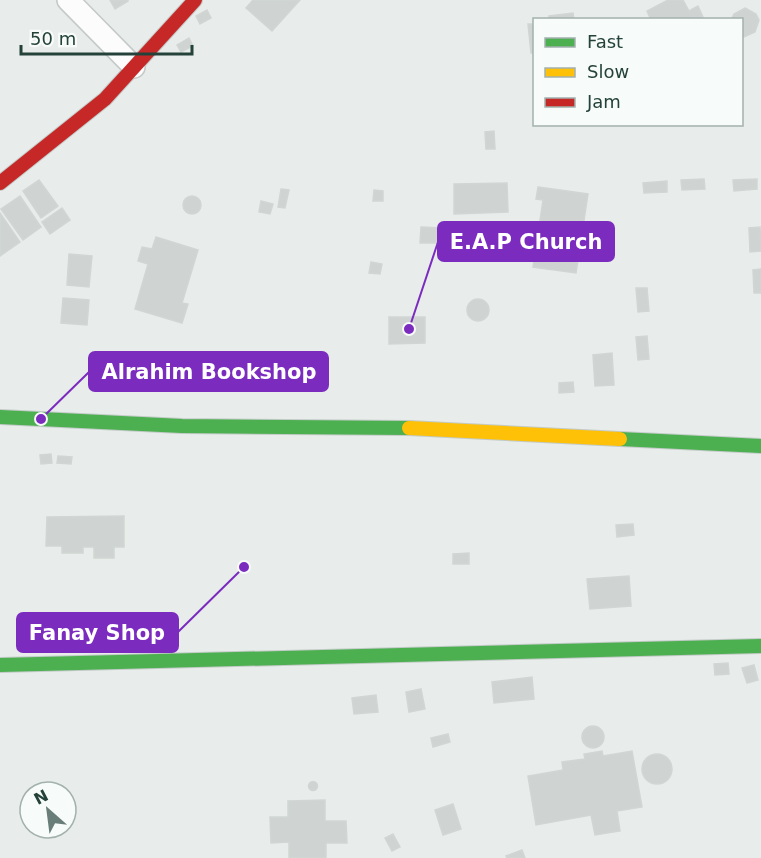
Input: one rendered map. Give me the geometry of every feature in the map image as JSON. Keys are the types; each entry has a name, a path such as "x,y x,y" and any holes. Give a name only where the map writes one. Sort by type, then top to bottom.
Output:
{"street":[{"path":"68,0 134,67"},
{"path":"0,183 105,99 195,0"},
{"path":"0,417 182,426 408,428 761,446"},
{"path":"0,665 761,646"}],"building":[{"path":"110,0 128,0 128,1 115,9"},
{"path":"253,0 300,0 272,31 246,8"},
{"path":"668,0 683,0 689,11 698,6 703,17 650,18 647,11"},
{"path":"745,8 756,14 759,20 755,32 743,36 743,18 732,18 734,14"},
{"path":"207,10 211,18 200,24 196,16"},
{"path":"573,13 574,18 549,18 549,16"},
{"path":"528,24 533,24 533,53 531,53"},
{"path":"189,38 193,46 181,52 177,45"},
{"path":"494,131 495,149 486,149 485,132"},
{"path":"704,179 705,189 682,190 681,180"},
{"path":"757,179 757,189 734,191 733,180"},
{"path":"39,180 58,206 41,218 23,191"},
{"path":"667,181 667,192 644,193 643,183"},
{"path":"507,183 508,212 454,214 454,184"},
{"path":"538,187 588,194 576,273 533,267 543,200 536,199"},
{"path":"281,189 289,190 285,208 278,207"},
{"path":"374,190 383,191 383,201 373,201"},
{"path":"20,196 41,227 23,240 1,209"},
{"path":"192,196 198,199 201,205 198,211 192,214 186,211 183,205 186,199"},
{"path":"261,201 273,204 270,214 259,212"},
{"path":"62,208 70,220 50,234 42,222"},
{"path":"0,213 20,242 0,256"},
{"path":"421,227 443,228 442,243 420,243"},
{"path":"760,227 761,251 750,252 749,228"},
{"path":"156,237 198,250 182,303 188,304 182,323 135,309 148,264 138,261 142,247 152,249"},
{"path":"69,254 92,256 89,287 67,285"},
{"path":"371,262 382,264 380,274 369,273"},
{"path":"761,269 761,293 754,293 753,270"},
{"path":"636,288 647,288 649,311 638,312"},
{"path":"63,298 89,300 87,325 61,323"},
{"path":"478,299 486,302 489,310 486,318 478,321 470,318 467,310 470,302"},
{"path":"389,317 425,317 425,343 389,344"},
{"path":"647,336 649,359 638,360 636,337"},
{"path":"612,353 614,385 595,386 593,355"},
{"path":"573,382 574,392 559,393 559,383"},
{"path":"51,454 52,463 41,464 40,455"},
{"path":"58,456 72,457 71,464 57,463"},
{"path":"124,516 124,547 114,547 114,558 94,558 94,547 83,547 83,553 62,553 62,546 46,546 47,517"},
{"path":"633,524 634,535 617,537 616,525"},
{"path":"469,553 469,564 453,564 453,554"},
{"path":"629,576 631,606 590,609 587,579"},
{"path":"728,663 729,674 715,675 714,664"},
{"path":"754,665 758,680 747,683 742,668"},
{"path":"532,677 534,699 494,703 492,682"},
{"path":"421,689 425,709 409,712 406,692"},
{"path":"376,695 378,712 354,714 352,698"},
{"path":"593,726 601,729 604,737 601,745 593,748 585,745 582,737 585,729"},
{"path":"448,734 450,742 433,747 431,738"},
{"path":"602,751 603,756 632,751 642,807 617,811 620,831 595,835 591,815 536,825 528,776 563,770 562,762 585,759 584,754"},
{"path":"657,754 668,758 672,769 668,780 657,784 646,780 642,769 646,758"},
{"path":"313,782 317,786 313,790 309,786"},
{"path":"325,800 325,821 346,821 347,843 326,843 326,858 289,858 289,842 271,843 270,817 288,817 288,801"},
{"path":"453,804 461,829 443,835 435,810"},
{"path":"393,834 400,847 392,851 385,838"},
{"path":"522,850 525,858 507,858 506,856"}],"traffic: fast":[{"path":"0,417 182,426 409,428"},
{"path":"620,439 761,446"},
{"path":"0,665 761,646"}],"traffic: slow":[{"path":"409,428 620,439"}],"traffic: jam":[{"path":"0,183 105,99 195,0"}],"place":[{"name":"E.A.P Church","path":"409,329"},
{"name":"Alrahim Bookshop","path":"41,419"},
{"name":"Fanay Shop","path":"244,567"}]}
